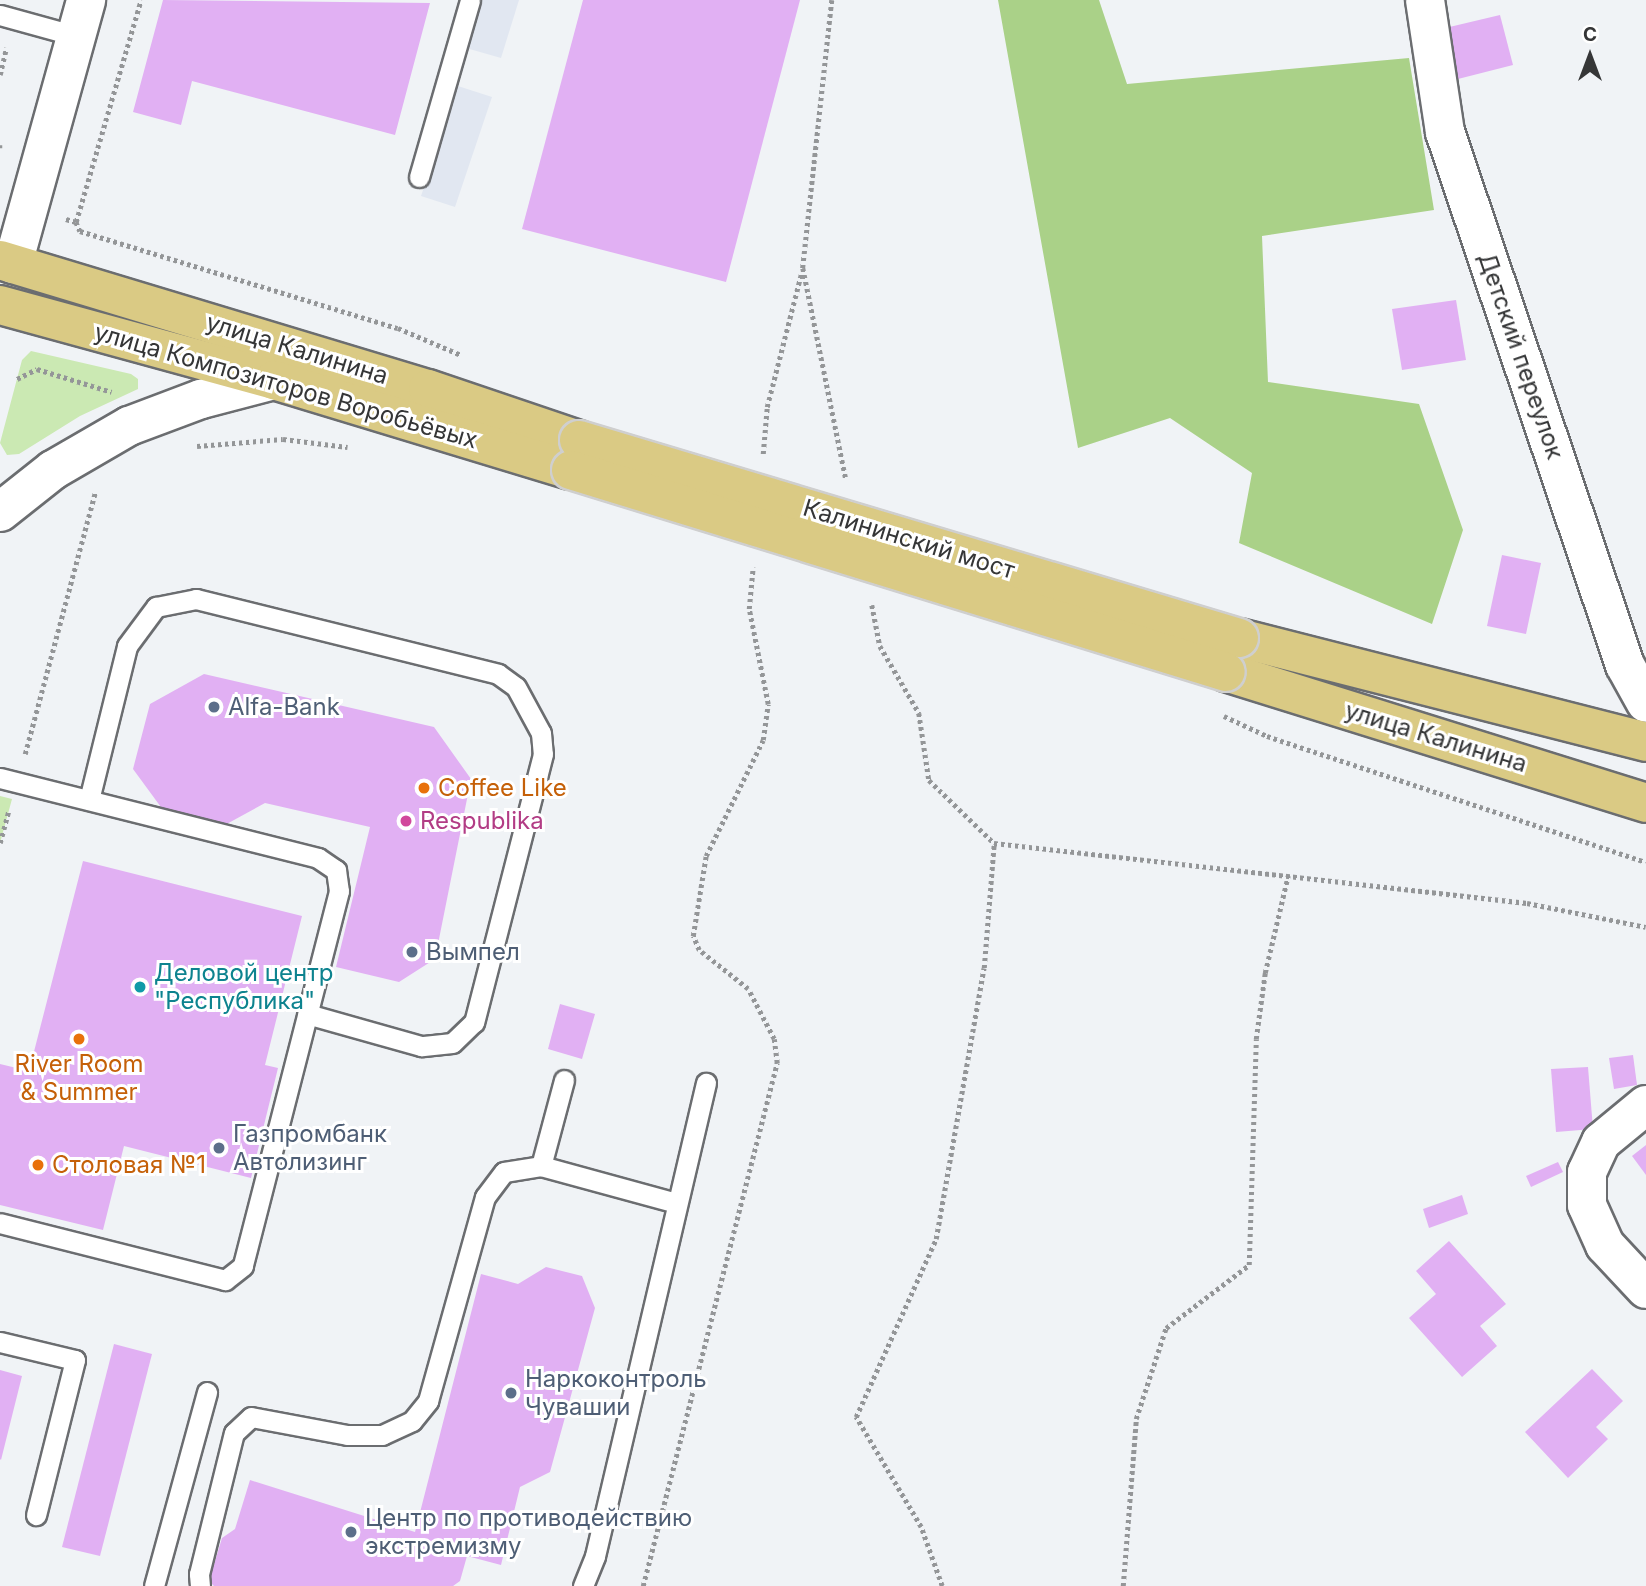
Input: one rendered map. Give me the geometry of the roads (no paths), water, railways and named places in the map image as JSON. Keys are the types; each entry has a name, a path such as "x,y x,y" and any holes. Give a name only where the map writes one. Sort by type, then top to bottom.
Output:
{"main road":[{"path":"1,309 7,262"},
{"name":"улица Калинина","path":"7,262 428,389 575,455"},
{"name":"улица Композиторов Воробьёвых","path":"1,309 575,455"},
{"name":"Калининский мост","path":"575,455 1232,655"},
{"name":"улица Калинина","path":"1232,655 1645,739"},
{"name":"улица Калинина","path":"1232,655 1646,803"}],"street":[{"path":"7,262 86,0"},
{"name":"Детский переулок","path":"1425,0 1446,132 1625,664 1646,703"},
{"path":"0,512 53,470 129,426 201,399 274,380"},
{"path":"1646,1105 1601,1142 1587,1172 1587,1205 1605,1245 1646,1289"}],"lane":[{"path":"419,177 470,0"},
{"path":"0,15 76,36"},
{"path":"89,800 127,646 156,607 196,599 498,674 516,687 541,733 543,754 474,1022 452,1043 422,1046 307,1014"},
{"path":"0,778 318,858 336,870 339,891 243,1266 225,1280 0,1223"},
{"path":"541,1166 564,1080"},
{"path":"583,1586 595,1556 706,1083"},
{"path":"200,1586 199,1574 234,1433 251,1417 347,1435 382,1435 412,1421 428,1401 485,1197 504,1172 541,1166 676,1202"},
{"path":"0,1342 75,1360 36,1515"},
{"path":"154,1586 207,1392"}],"place":[{"name":"Alfa-Bank","path":"214,707"},
{"name":"Coffee Like","path":"424,788"},
{"name":"Respublika","path":"406,821"},
{"name":"Вымпел","path":"412,952"},
{"name":"Деловой центр \"Республика\"","path":"140,987"},
{"name":"River Room & Summer","path":"79,1039"},
{"name":"Газпромбанк Автолизинг","path":"219,1148"},
{"name":"Столовая №1","path":"38,1165"},
{"name":"Наркоконтроль Чувашии","path":"511,1393"},
{"name":"Центр по противодействию экстремизму","path":"351,1532"}]}
